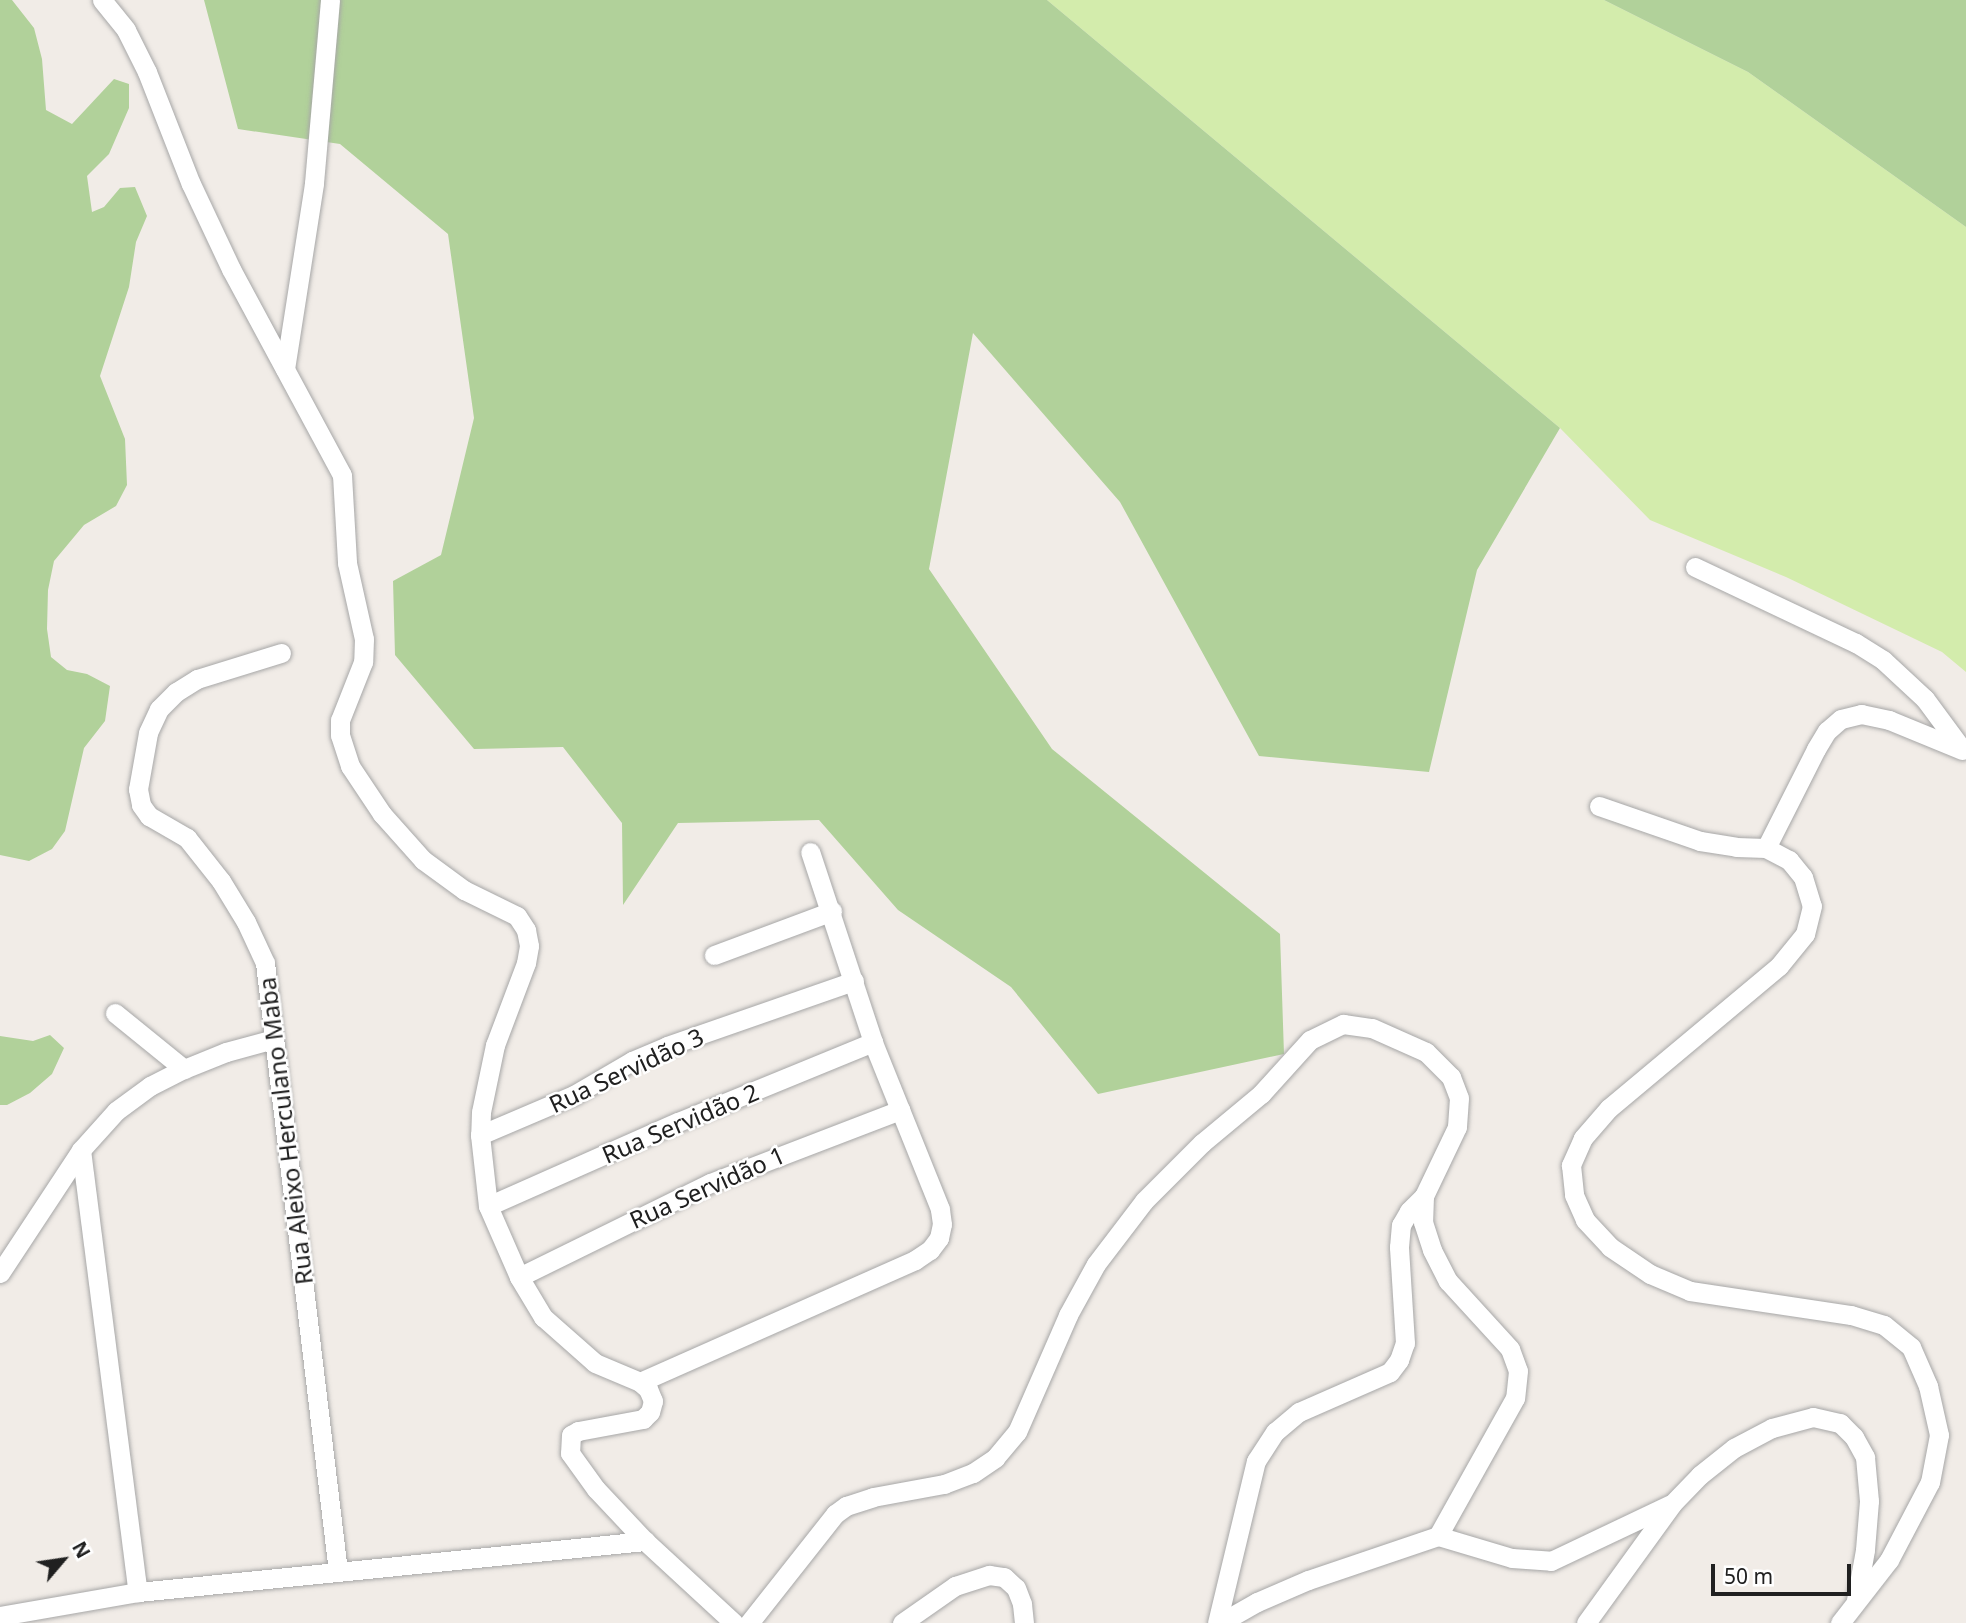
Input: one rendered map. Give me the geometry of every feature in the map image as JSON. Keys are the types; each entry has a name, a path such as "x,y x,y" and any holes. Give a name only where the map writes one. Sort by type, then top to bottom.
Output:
{"street":[{"path":"102,0 126,30 142,61 197,196 231,269 342,475 347,563 364,639 363,662 340,720 340,735 346,758 382,814 423,860 464,890 517,916 526,930 529,946 526,963 495,1045 481,1111 480,1135 488,1206 519,1277 543,1317 595,1363 640,1382 648,1389 653,1401 650,1412 643,1419 578,1431 571,1435 570,1452 583,1474 645,1541 734,1623"},
{"path":"285,369 314,183 330,0"},
{"path":"1695,567 1856,643 1883,660 1925,699 1964,753"},
{"name":"Rua Aleixo Herculano Maba","path":"281,653 197,679 176,692 159,709 148,733 138,789 141,805 149,816 187,838 197,849 246,922 265,964 338,1572"},
{"path":"1766,848 1826,731 1841,719 1861,714 1889,720 1964,753"},
{"path":"1599,806 1700,841 1736,847 1766,848 1789,860 1803,877 1812,906 1805,934 1779,966 1609,1108 1583,1138 1571,1165 1574,1195 1585,1220 1610,1247 1650,1274 1690,1291 1746,1302 1851,1315 1884,1325 1911,1347 1928,1386 1939,1435 1930,1482 1889,1560 1840,1623"},
{"path":"640,1382 915,1260 930,1250 939,1238 942,1224 940,1209 873,1042 832,911 810,852"},
{"path":"715,955 832,911"},
{"name":"Rua Servidão 3","path":"480,1135 574,1095 632,1061 667,1046 854,981"},
{"path":"115,1013 184,1069"},
{"path":"749,1623 835,1514 846,1506 860,1500 944,1484 973,1472 995,1458 1017,1432 1068,1315 1096,1264 1144,1201 1202,1143 1261,1094 1310,1040 1343,1024 1372,1028 1426,1052 1451,1077 1460,1098 1457,1127 1424,1196 1409,1211 1401,1226 1399,1247 1405,1343 1399,1360 1390,1372 1298,1412 1275,1432 1256,1461 1219,1623"},
{"path":"0,1273 80,1150 116,1111 150,1086 184,1069 226,1052 274,1039"},
{"name":"Rua Servidão 2","path":"488,1206 678,1122 873,1042"},
{"name":"Rua Servidão 1","path":"519,1277 710,1183 900,1110"},
{"path":"80,1150 138,1592"},
{"path":"1424,1196 1423,1222 1432,1250 1448,1281 1497,1331 1510,1349 1518,1371 1515,1398 1438,1536"},
{"path":"1586,1623 1672,1504 1700,1475 1734,1448 1772,1428 1813,1417 1840,1423 1854,1437 1865,1457 1869,1501 1865,1550 1855,1604"},
{"path":"1219,1623 1256,1602 1308,1580 1438,1536 1512,1558 1551,1561 1672,1504"},
{"path":"0,1616 138,1592 645,1541"},
{"path":"902,1623 955,1586 989,1575 1003,1577 1016,1588 1024,1623"}],"green space":[{"path":"0,0 12,0 34,28 42,59 46,110 72,124 114,79 129,84 129,108 109,154 87,176 92,212 104,207 120,188 135,187 147,216 136,242 129,287 100,376 125,439 127,485 116,506 84,525 54,561 48,590 47,629 51,657 67,670 87,674 110,686 105,721 84,748 65,831 52,849 29,861 0,855"},
{"path":"204,0 1047,0 1560,428 1477,570 1429,772 1259,756 1120,502 973,333 929,569 1052,749 1280,934 1284,1054 1098,1094 1011,987 898,910 819,820 678,823 623,905 622,823 563,747 474,749 395,655 393,581 441,555 474,418 448,234 340,144 238,129"},
{"path":"1047,0 1604,0 1748,72 1966,227 1966,672 1942,652 1786,577 1650,520 1560,428"},
{"path":"1604,0 1966,0 1966,227 1748,72"},
{"path":"50,1035 64,1048 52,1074 30,1093 7,1105 0,1105 0,1036 33,1041"}]}
